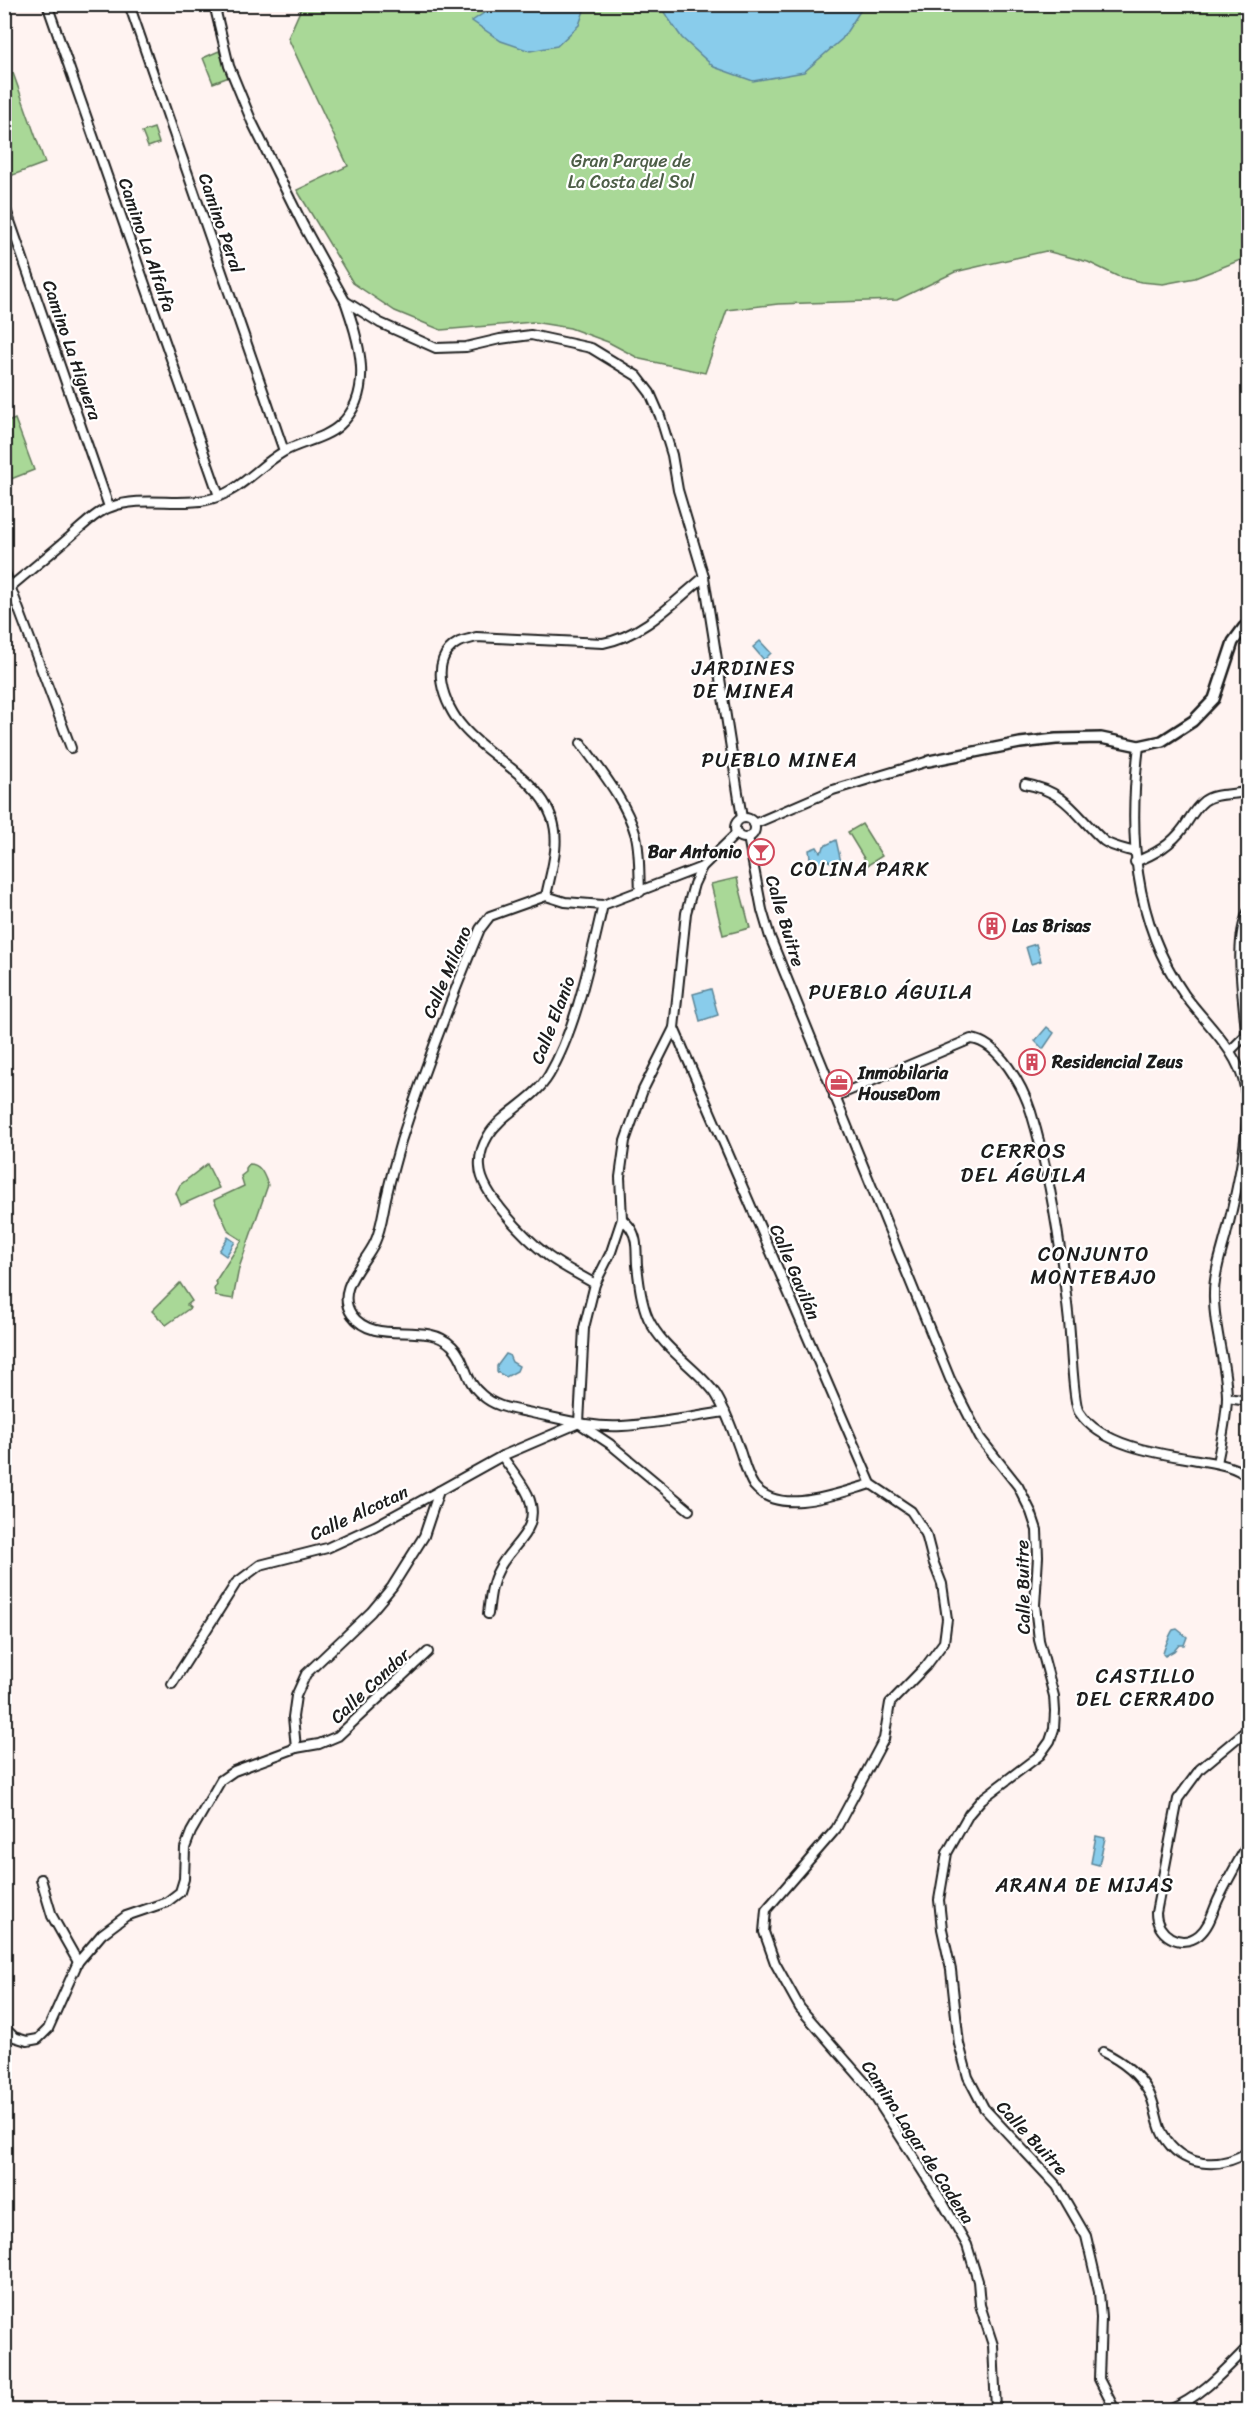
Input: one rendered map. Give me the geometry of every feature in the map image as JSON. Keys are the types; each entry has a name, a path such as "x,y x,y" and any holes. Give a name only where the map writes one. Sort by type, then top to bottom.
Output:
{"street":[{"name":"Camino La Alfalfa","path":"47,4 219,496"},
{"name":"Camino Peral","path":"129,4 284,451"},
{"path":"8,589 109,507 130,503 193,501 219,496 236,489 284,451 340,425 356,398 360,386 360,353 357,336 345,301 303,225 252,122 229,66 214,4"},
{"name":"Camino La Higuera","path":"4,204 109,507"},
{"path":"345,301 380,323 436,348 466,347 531,335 591,348 637,376 650,393 660,416 672,455 678,490 704,577 742,818"},
{"path":"4,570 8,589 71,748"},
{"path":"704,577 634,634 620,640 603,642 476,637 458,642 447,652 441,663 441,679 444,695 461,725 476,741 509,765 527,782 552,818 556,835 554,860 546,896 565,902 603,905 702,867 737,833"},
{"path":"754,824 833,790 929,761 1020,743 1056,739 1101,738 1139,746 1162,741 1193,721 1214,699 1233,642 1248,625"},
{"path":"581,743 610,783 626,811 636,837 640,892"},
{"path":"1139,746 1134,810 1135,852 1140,896 1151,930 1164,958 1183,991 1230,1052 1245,1087 1247,1110 1235,1198 1214,1291 1214,1314 1227,1398 1217,1463"},
{"path":"1025,784 1042,787 1059,797 1078,812 1110,845 1135,852"},
{"path":"1136,862 1154,854 1169,843 1203,802 1214,796 1239,795 1248,791"},
{"path":"742,818 749,819 754,824 754,830 748,837 742,837 737,833 736,824 742,818"},
{"name":"Calle Buitre","path":"748,837 762,910 770,937 964,1411 980,1438 1018,1486 1037,1530 1036,1623 1045,1668 1054,1696 1054,1729 1050,1741 1040,1755 982,1799 969,1814 947,1853 939,1900 942,1929 951,1970 959,2044 966,2069 984,2108 1057,2186 1086,2236 1097,2274 1099,2292 1101,2318 1099,2379 1114,2410"},
{"path":"579,1423 584,1328 595,1284 611,1252 622,1219 620,1177 625,1141 643,1090 674,1028 686,913 702,867"},
{"name":"Calle Milano","path":"546,896 490,916 480,929 420,1080 392,1172 378,1235 370,1253 351,1281 347,1302 351,1314 361,1323 385,1332 424,1332 446,1340 454,1348 470,1383 484,1398 497,1406 579,1423"},
{"name":"Calle Elanio","path":"595,1284 549,1256 497,1203 484,1184 480,1168 480,1152 489,1134 503,1118 531,1098 548,1076 564,1042 585,978 603,905"},
{"path":"1230,1052 1247,1033 1241,961 1243,930 1248,912"},
{"name":"Calle Gavilán","path":"674,1028 871,1484"},
{"path":"834,1097 970,1039 981,1040 990,1046 1014,1076 1030,1110 1049,1185 1069,1320 1077,1410 1092,1428 1109,1437 1142,1449 1217,1463 1236,1469 1248,1477"},
{"path":"622,1219 632,1229 635,1240 641,1292 648,1317 658,1335 670,1349 715,1393 725,1412 753,1484 763,1494 790,1502 871,1484"},
{"path":"1227,1398 1248,1401"},
{"path":"579,1423 621,1426 725,1412"},
{"path":"579,1423 610,1444 689,1510"},
{"name":"Calle Alcotan","path":"172,1684 236,1583 260,1566 327,1548 375,1527 502,1456 579,1423"},
{"path":"488,1614 492,1584 500,1566 522,1541 530,1525 531,1509 528,1495 502,1456"},
{"name":"Camino Lagar de Cadena","path":"871,1484 911,1511 926,1534 942,1584 947,1619 944,1642 926,1666 890,1703 884,1739 836,1829 766,1910 764,1932 775,1963 800,2008 868,2086 943,2203 967,2245 978,2281 980,2305 993,2345 996,2410"},
{"path":"296,1748 293,1717 296,1696 306,1674 371,1612 392,1587 424,1536 439,1491"},
{"name":"Calle Condor","path":"78,1962 102,1934 126,1916 167,1902 180,1892 184,1879 185,1848 191,1832 221,1780 234,1771 296,1748 319,1744 339,1736 428,1652"},
{"path":"1248,1729 1200,1769 1178,1799 1156,1913 1156,1922 1166,1935 1182,1941 1191,1940 1200,1934 1207,1926 1248,1844"},
{"path":"4,2027 14,2037 27,2041 38,2038 48,2029 78,1962 52,1916 41,1879"},
{"path":"1103,2052 1120,2060 1137,2075 1150,2093 1162,2134 1181,2155 1207,2164 1225,2163 1248,2152"},
{"path":"1169,2410 1204,2390 1248,2347"}],"green space":[{"name":"Gran Parque de La Costa del Sol","path":"303,4 1248,5 1248,257 1195,278 1163,284 1117,276 1088,262 1046,251 955,272 897,300 778,304 727,310 705,373 640,359 608,342 570,328 533,322 441,330 395,311 353,283 297,190 348,166 288,38"},
{"path":"219,51 229,77 213,83 203,58"},
{"path":"13,73 45,163 5,178 5,76"},
{"path":"154,128 159,143 148,147 142,132"},
{"path":"15,419 34,470 11,479 5,463 5,423"},
{"path":"862,824 882,856 868,865 848,832"},
{"path":"737,878 750,928 723,935 711,884"},
{"path":"207,1164 219,1188 181,1205 176,1193 180,1185"},
{"path":"249,1164 259,1168 268,1185 239,1268 233,1299 216,1296 214,1289 217,1284 215,1282 242,1240 229,1232 214,1200 244,1186 241,1176 246,1172"},
{"path":"180,1283 192,1301 187,1305 190,1308 166,1325 152,1311"}],"water":[{"path":"496,5 586,5 579,25 557,46 530,51 501,41 472,21"},
{"path":"659,5 864,5 842,39 804,72 753,81 714,67 682,38"},
{"path":"760,641 771,653 764,660 753,647"},
{"path":"836,840 841,862 833,863 826,860 822,868 815,869 811,866 809,850 817,847 820,852 824,846"},
{"path":"1036,944 1041,961 1031,964 1026,947"},
{"path":"711,989 718,1015 700,1021 693,994"},
{"path":"1047,1027 1054,1033 1043,1049 1035,1041"},
{"path":"228,1237 235,1242 226,1256 219,1251"},
{"path":"506,1354 512,1362 519,1366 517,1371 506,1377 497,1372 497,1366"},
{"path":"1177,1629 1187,1637 1184,1645 1179,1645 1165,1656 1163,1654 1169,1638 1173,1630"},
{"path":"1096,1836 1105,1838 1099,1865 1091,1863"}],"place":[{"name":"Bar Antonio","path":"761,852"},
{"name":"Las Brisas","path":"992,926"},
{"name":"Residencial Zeus","path":"1032,1062"},
{"name":"Inmobilaria HouseDom","path":"839,1083"}],"district":[{"name":"JARDINES DE MINEA","path":"744,680"},
{"name":"PUEBLO MINEA","path":"780,760"},
{"name":"COLINA PARK","path":"860,869"},
{"name":"PUEBLO ÁGUILA","path":"891,992"},
{"name":"CERROS DEL ÁGUILA","path":"1024,1163"},
{"name":"CONJUNTO MONTEBAJO","path":"1094,1266"},
{"name":"CASTILLO DEL CERRADO","path":"1146,1688"},
{"name":"ARANA DE MIJAS","path":"1085,1885"}]}
